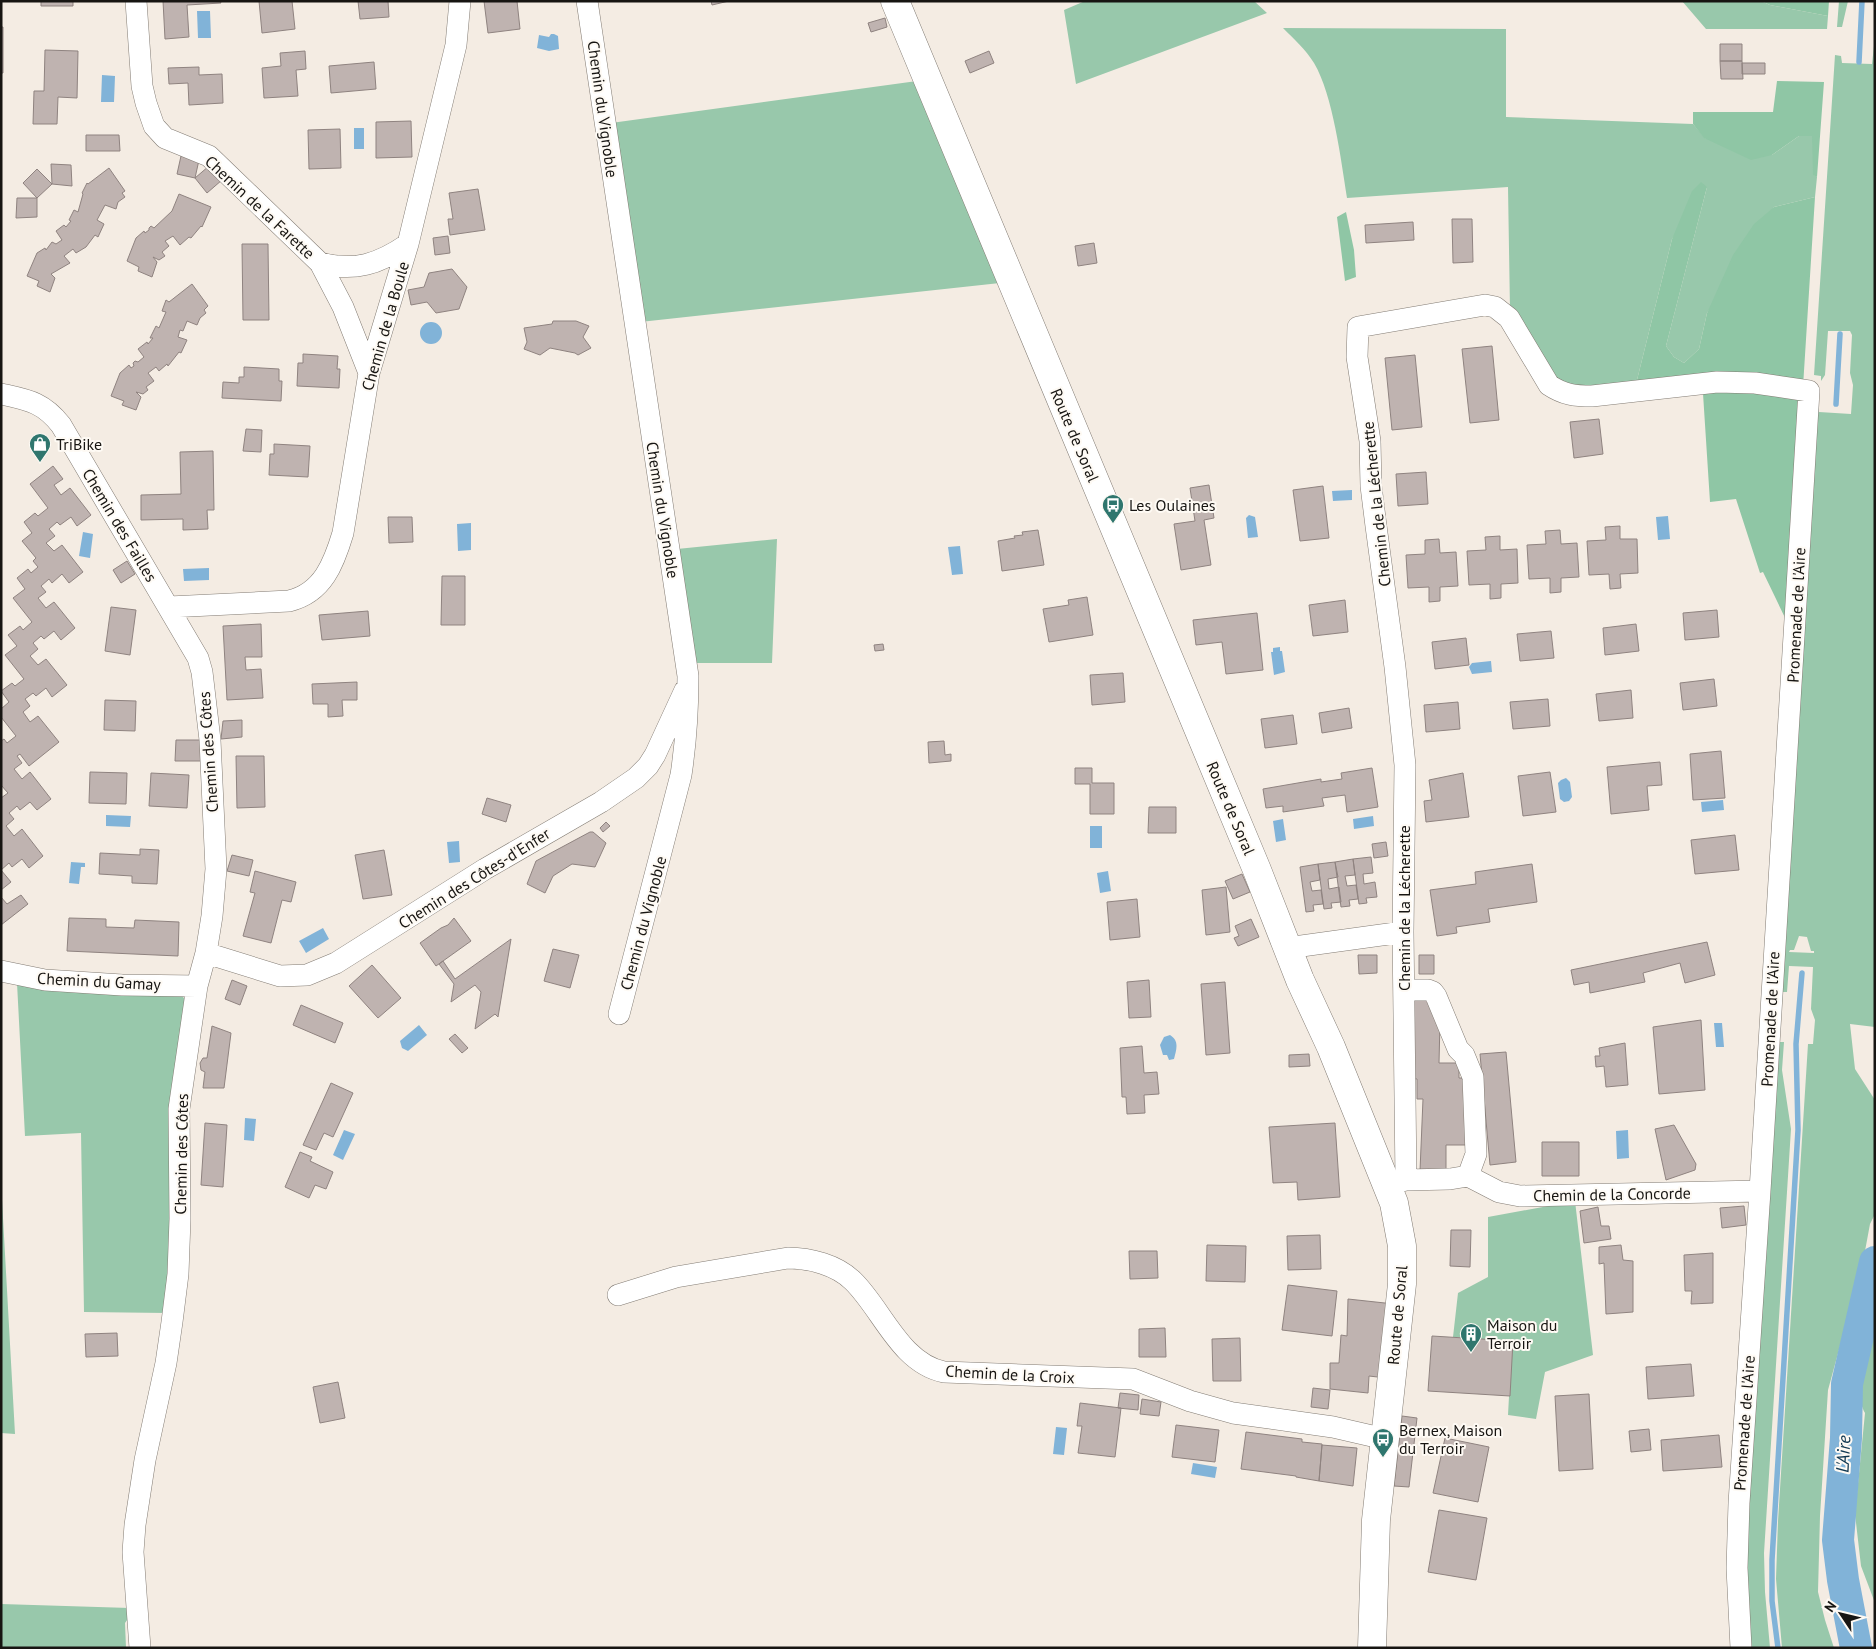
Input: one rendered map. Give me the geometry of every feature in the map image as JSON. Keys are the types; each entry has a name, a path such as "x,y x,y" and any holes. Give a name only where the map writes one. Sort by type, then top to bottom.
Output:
{"street":[{"name":"Chemin de la Farette","path":"136,1 142,86 154,126 165,138 209,156 273,220 320,263 343,307 369,373"},
{"name":"Chemin de la Boule","path":"169,608 289,601 302,598 322,581 336,557 343,533 369,373 408,244 456,46 460,1"},
{"name":"Chemin du Vignoble","path":"587,1 689,699 686,743 681,775 619,1014"},
{"name":"Route de Soral","path":"895,1 1242,833 1287,948 1344,1080 1397,1182 1398,1220 1403,1266 1376,1530 1372,1648"},
{"name":"Chemin de la Farette","path":"320,263 336,267 374,263 390,256 408,244"},
{"name":"Chemin de la Lécherette","path":"1397,1182 1404,990 1405,765 1395,667 1373,502 1370,441 1357,357 1358,327 1485,305 1495,307 1509,318 1549,385 1560,392 1574,396 1592,396 1716,382 1755,383 1809,391"},
{"name":"Promenade de l'Aire","path":"1742,1648 1737,1568 1739,1503 1809,391"},
{"name":"Chemin des Failles","path":"1,394 36,402 51,412 56,418 169,608"},
{"name":"Chemin des Côtes","path":"140,1648 133,1552 135,1525 144,1460 166,1363 178,1274 180,1219 179,1109 197,986 206,953 212,916 216,869 210,740 202,672 198,658 169,608"},
{"name":"Chemin des Côtes-d'Enfer","path":"206,953 280,976 307,975 336,963 484,869 601,802 636,778 648,766 655,755 688,684"},
{"path":"1287,948 1403,932"},
{"name":"Chemin du Gamay","path":"1,971 45,980 122,985 197,986"},
{"path":"1397,1182 1468,1176 1476,1154 1473,1077 1464,1055 1458,1049 1436,996 1428,990 1404,990"},
{"name":"Chemin de la Concorde","path":"1468,1176 1499,1192 1520,1196 1760,1191"},
{"name":"Chemin de la Croix","path":"618,1295 676,1277 788,1258 800,1258 840,1271 853,1281 908,1351 919,1362 933,1370 963,1373 1133,1379 1190,1401 1233,1413 1333,1427 1385,1439"}],"green space":[{"path":"1085,1 1254,1 1267,13 1076,84 1064,10"},
{"path":"1682,1 1761,1 1770,5 1828,16 1827,29 1706,29"},
{"path":"1761,1 1829,1 1828,16 1770,5"},
{"path":"1839,1 1848,1 1842,27 1837,27"},
{"path":"1283,28 1506,29 1506,117 1693,124 1705,138 1772,155 1799,136 1813,136 1813,174 1817,177 1815,197 1774,207 1707,313 1699,349 1684,363 1674,357 1666,346 1707,187 1672,239 1636,384 1579,390 1550,375 1510,310 1508,187 1347,198 1335,128 1321,76 1300,45"},
{"path":"1875,37 1875,1027 1850,1024 1855,1069 1875,1100 1875,1214 1870,1224 1865,1251 1857,1275 1851,1320 1843,1335 1828,1390 1820,1516 1818,1592 1834,1648 1782,1648 1776,1579 1778,1521 1808,1044 1813,1044 1815,1020 1811,1009 1813,967 1789,966 1787,992 1783,992 1781,1013 1812,405 1819,405 1819,412 1851,414 1853,385 1850,373 1852,335 1850,331 1828,331 1825,375 1821,381 1821,376 1814,375 1835,55 1841,56 1842,63 1872,64","holes":["1799,936 1807,937 1811,951 1814,951 1814,953 1789,952 1794,950"]},
{"path":"917,81 1000,283 640,322 611,123"},
{"path":"1777,81 1824,82 1817,177 1813,175 1812,136 1799,136 1772,155 1751,160 1704,138 1693,124 1693,112 1773,112"},
{"path":"1701,182 1707,187 1666,346 1674,357 1684,363 1699,349 1707,313 1733,255 1754,224 1774,207 1815,197 1788,624 1763,572 1760,573 1736,499 1710,502 1702,378 1636,384 1672,239 1692,191"},
{"path":"1346,212 1354,250 1356,277 1345,281 1337,217"},
{"path":"777,539 772,663 692,663 677,549"},
{"path":"17,983 180,992 185,1000 167,1313 84,1312 81,1133 25,1136"},
{"path":"1773,1042 1784,1042 1782,1070 1791,1129 1764,1553 1770,1648 1747,1648 1742,1559"},
{"path":"1,1182 15,1434 1,1433"},
{"path":"1575,1201 1593,1355 1545,1372 1536,1419 1508,1415 1512,1341 1453,1337 1458,1293 1488,1277 1488,1217"},
{"path":"1875,1324 1875,1603 1861,1566 1855,1514 1865,1413 1861,1404 1860,1393 1862,1369"},
{"path":"1,1604 130,1608 130,1616 125,1623 126,1648 1,1648"}],"water":[{"path":"197,11 210,11 211,38 198,38"},
{"path":"551,34 558,36 559,49 549,51 537,48 539,35 549,37"},
{"path":"102,75 115,76 114,102 101,102"},
{"path":"354,128 364,128 364,149 354,149"},
{"path":"431,322 439,325 442,333 439,341 431,344 423,341 420,333 423,325"},
{"path":"1352,490 1352,500 1333,501 1332,491"},
{"path":"1249,515 1255,517 1258,537 1248,538 1246,518"},
{"path":"1668,516 1670,539 1658,540 1656,517"},
{"path":"471,523 471,550 458,551 457,524"},
{"path":"83,532 93,534 90,558 79,556"},
{"path":"960,546 963,574 952,575 948,547"},
{"path":"209,568 209,580 184,581 183,569"},
{"path":"1280,647 1285,672 1274,675 1271,652 1273,652 1273,648"},
{"path":"1491,661 1492,672 1472,674 1469,667 1472,663"},
{"path":"1566,778 1570,782 1572,797 1569,801 1564,802 1560,799 1558,783"},
{"path":"1723,800 1724,810 1702,812 1701,802"},
{"path":"106,815 131,816 130,827 106,826"},
{"path":"1373,816 1374,826 1354,829 1353,819"},
{"path":"1283,819 1286,840 1276,842 1273,821"},
{"path":"1090,826 1102,826 1102,848 1090,848"},
{"path":"459,841 460,862 449,863 447,842"},
{"path":"71,862 85,863 85,867 81,867 79,884 69,883"},
{"path":"1108,871 1111,891 1100,893 1097,873"},
{"path":"323,928 329,939 306,953 299,941"},
{"path":"1714,1023 1722,1023 1724,1047 1716,1047"},
{"path":"419,1025 427,1035 408,1051 402,1048 400,1041"},
{"path":"1170,1035 1175,1040 1176,1046 1174,1059 1169,1060 1167,1055 1163,1055 1160,1045 1164,1037"},
{"path":"245,1118 256,1119 254,1141 244,1140"},
{"path":"344,1130 355,1134 343,1160 333,1155"},
{"path":"1628,1130 1629,1158 1617,1159 1616,1131"},
{"path":"1056,1427 1067,1428 1064,1455 1053,1454"},
{"path":"1193,1463 1217,1467 1215,1478 1191,1474"}],"building":[{"path":"41,1 73,1 73,6 41,6"},
{"path":"163,1 220,1 221,3 187,5 189,37 165,39"},
{"path":"259,1 292,1 295,29 262,33"},
{"path":"358,1 388,1 389,17 360,19"},
{"path":"484,1 517,1 520,29 488,33"},
{"path":"711,1 729,1 712,5"},
{"path":"885,18 887,27 871,32 868,23"},
{"path":"1,27 3,27 3,73 1,73"},
{"path":"1720,44 1742,44 1742,61 1720,61"},
{"path":"45,50 78,51 77,98 58,97 57,124 33,124 34,91 44,91"},
{"path":"305,51 306,69 296,70 298,96 264,98 262,68 281,66 280,53"},
{"path":"989,51 994,63 970,73 965,61"},
{"path":"1720,61 1742,61 1743,79 1721,79"},
{"path":"374,62 376,89 331,93 329,66"},
{"path":"1742,63 1765,63 1765,74 1742,74"},
{"path":"199,67 199,75 222,74 223,103 189,105 188,83 169,84 168,68"},
{"path":"411,121 412,157 376,158 376,122"},
{"path":"340,129 341,168 309,169 308,130"},
{"path":"86,135 119,135 120,151 86,151"},
{"path":"181,156 199,160 195,178 177,174"},
{"path":"51,164 71,165 72,186 52,184"},
{"path":"209,166 222,180 207,193 195,178"},
{"path":"109,168 125,191 122,193 125,197 118,202 116,209 105,205 97,220 104,224 98,237 95,235 86,247 76,253 73,249 64,256 70,263 51,274 55,278 50,292 37,286 39,281 27,276 37,253 45,248 46,250 52,242 56,244 62,240 56,231 64,225 66,227 71,221 69,220 74,210 78,212 82,193 87,183"},
{"path":"37,169 52,184 37,198 23,183"},
{"path":"478,189 485,230 450,235 448,219 453,219 449,193"},
{"path":"179,194 211,207 202,227 191,238 189,237 180,245 173,236 165,241 169,246 162,252 165,256 159,260 153,257 157,262 152,277 138,271 139,267 127,261 136,238 144,231 145,233 149,230 151,226 154,228 172,211"},
{"path":"17,198 37,198 37,217 16,218"},
{"path":"1452,219 1472,219 1473,262 1453,263"},
{"path":"1413,222 1414,240 1366,243 1365,225"},
{"path":"448,236 450,253 435,255 433,238"},
{"path":"1094,243 1097,263 1078,266 1075,246"},
{"path":"242,244 268,244 269,320 243,320"},
{"path":"452,269 467,287 459,309 436,313 427,302 411,305 408,290 424,287 429,273"},
{"path":"192,284 208,306 204,310 206,313 200,318 197,325 187,321 183,331 180,330 178,337 187,340 181,353 179,352 168,366 167,364 159,371 156,367 148,373 154,381 146,387 148,390 143,394 136,392 141,397 136,410 122,405 124,401 111,396 120,373 129,365 131,368 134,366 133,363 135,361 138,362 144,357 138,349 147,342 148,344 153,338 150,338 156,326 159,328 166,312 162,311 166,300 169,302"},
{"path":"553,321 576,321 589,326 583,337 591,348 578,355 550,348 540,355 524,349 527,342 524,328 552,324"},
{"path":"1492,346 1499,420 1470,423 1462,349"},
{"path":"303,354 338,356 337,369 340,369 339,388 297,386 298,363 303,363"},
{"path":"1415,355 1422,427 1392,430 1385,358"},
{"path":"244,367 279,369 279,381 282,381 281,401 222,398 223,382 239,383 239,377 244,377"},
{"path":"1599,419 1603,454 1574,458 1570,422"},
{"path":"246,429 262,430 261,452 243,451"},
{"path":"274,444 310,446 308,477 269,475 270,454 274,454"},
{"path":"213,451 214,510 207,510 208,529 183,530 183,519 141,520 141,495 181,494 180,452"},
{"path":"53,466 63,479 54,485 61,495 70,488 91,515 77,526 71,517 60,525 57,522 49,529 55,536 46,543 54,551 62,545 83,572 69,583 62,574 52,583 49,579 41,586 46,592 38,598 46,608 54,602 75,628 61,640 54,631 44,639 41,636 33,643 38,649 30,656 38,665 46,659 67,685 52,697 46,688 36,696 33,693 25,699 30,706 23,712 30,722 38,716 59,742 29,766 20,754 17,756 22,763 14,769 22,779 30,772 51,799 37,810 30,802 20,810 17,806 9,813 14,819 6,826 14,836 22,829 43,856 29,868 22,859 12,867 9,863 1,870 1,798 8,793 1,785 1,741 4,739 7,743 16,736 1,717 1,709 9,702 1,691 12,683 15,686 24,679 5,655 17,646 8,635 20,626 23,630 32,622 13,598 25,589 17,578 28,569 31,573 38,567 33,561 36,558 22,541 32,533 24,522 35,513 38,516 48,508 30,484"},
{"path":"1426,472 1428,504 1398,506 1396,474"},
{"path":"1209,485 1214,518 1204,520 1211,565 1181,570 1174,524 1195,521 1190,488"},
{"path":"1323,486 1329,538 1300,541 1293,490"},
{"path":"388,517 412,517 413,542 389,543"},
{"path":"1620,526 1620,539 1637,539 1638,573 1620,574 1621,588 1610,589 1609,574 1589,575 1587,541 1606,540 1605,527"},
{"path":"1038,530 1044,565 1002,571 998,541 1023,535 1022,532"},
{"path":"1560,530 1561,544 1577,543 1579,577 1561,578 1561,592 1550,593 1550,578 1529,579 1527,545 1546,544 1545,531"},
{"path":"1500,536 1500,550 1517,549 1518,583 1501,584 1501,598 1490,599 1490,584 1469,585 1467,551 1486,550 1485,537"},
{"path":"1439,539 1440,553 1456,552 1458,586 1440,587 1440,601 1429,602 1429,587 1408,588 1406,555 1425,554 1425,540"},
{"path":"127,561 135,574 121,583 113,570"},
{"path":"442,576 465,576 465,625 441,625"},
{"path":"1087,597 1093,635 1049,642 1043,609 1069,605 1068,600"},
{"path":"1345,600 1348,632 1313,636 1309,605"},
{"path":"111,607 136,610 130,655 105,651"},
{"path":"1717,610 1719,637 1685,640 1683,613"},
{"path":"368,611 370,636 322,640 319,615"},
{"path":"1257,613 1263,670 1226,674 1222,642 1196,645 1193,620"},
{"path":"261,624 262,657 245,657 246,670 261,669 263,698 227,700 223,626"},
{"path":"1636,624 1639,651 1605,655 1603,628"},
{"path":"1551,631 1554,658 1520,661 1517,634"},
{"path":"1466,638 1469,665 1435,669 1432,642"},
{"path":"883,644 884,650 875,651 874,645"},
{"path":"1123,673 1125,702 1092,705 1090,675"},
{"path":"1714,679 1717,706 1683,710 1680,683"},
{"path":"357,682 357,700 342,700 343,716 328,717 328,704 313,704 312,684"},
{"path":"1631,690 1633,718 1599,721 1596,694"},
{"path":"1548,699 1550,726 1513,729 1510,702"},
{"path":"105,700 136,701 135,731 104,730"},
{"path":"1458,702 1460,729 1426,732 1424,705"},
{"path":"1349,708 1352,728 1322,733 1319,713"},
{"path":"1293,715 1297,744 1265,748 1261,719"},
{"path":"242,720 242,737 221,739 223,721"},
{"path":"176,740 201,740 203,761 175,761"},
{"path":"944,741 945,755 951,754 951,761 929,763 928,742"},
{"path":"1721,751 1725,798 1693,800 1690,754"},
{"path":"236,756 264,756 265,807 237,808"},
{"path":"1660,762 1662,785 1647,786 1649,810 1611,814 1607,767"},
{"path":"1075,768 1092,768 1092,783 1114,783 1114,814 1090,814 1090,784 1075,784"},
{"path":"1372,768 1378,807 1347,812 1345,795 1322,798 1324,806 1283,812 1283,806 1266,808 1263,789 1321,779 1321,782 1342,779 1341,773"},
{"path":"90,772 127,773 126,804 89,803"},
{"path":"1550,772 1556,812 1523,816 1518,776"},
{"path":"151,773 189,775 187,808 149,806"},
{"path":"1463,773 1469,817 1426,822 1424,801 1432,800 1429,780"},
{"path":"487,798 511,805 506,822 482,814"},
{"path":"1149,807 1176,807 1176,833 1148,833"},
{"path":"606,822 610,826 603,832 600,828"},
{"path":"593,832 606,843 595,867 572,864 553,876 545,893 527,884 536,861"},
{"path":"1735,835 1739,870 1695,874 1691,840"},
{"path":"1386,842 1388,856 1374,858 1372,844"},
{"path":"140,849 159,850 157,884 132,883 132,876 99,874 100,853 140,855"},
{"path":"384,850 392,895 363,899 355,855"},
{"path":"232,855 253,860 249,876 227,871"},
{"path":"1371,857 1373,873 1363,874 1364,884 1375,882 1377,897 1366,898 1367,903 1359,904 1353,859"},
{"path":"1353,859 1355,875 1345,876 1347,886 1356,885 1358,899 1349,900 1350,906 1341,907 1335,862"},
{"path":"1335,862 1338,877 1328,879 1329,889 1339,887 1341,902 1331,903 1332,908 1324,909 1318,864"},
{"path":"1318,864 1320,880 1310,882 1312,891 1321,890 1323,904 1313,905 1314,911 1306,912 1300,867"},
{"path":"1532,864 1537,902 1488,909 1490,922 1456,927 1457,933 1437,936 1430,890 1476,884 1475,872"},
{"path":"1,870 11,882 1,890"},
{"path":"255,871 296,882 291,902 282,900 271,943 243,936 255,893 250,892"},
{"path":"1242,874 1250,892 1233,899 1225,881"},
{"path":"1226,887 1230,932 1206,935 1202,890"},
{"path":"21,895 28,904 1,925 1,897 7,904"},
{"path":"1137,899 1140,937 1110,940 1107,902"},
{"path":"69,918 106,919 106,927 134,928 135,920 179,922 178,956 67,951"},
{"path":"454,918 471,941 436,966 420,943 448,925"},
{"path":"1251,919 1259,937 1238,946 1234,938 1239,936 1235,926"},
{"path":"511,939 498,1017 495,1014 475,1029 481,992 475,985 451,1002 454,984 439,964 443,961 455,979"},
{"path":"1707,942 1715,975 1685,983 1680,963 1643,973 1645,982 1590,993 1589,982 1574,985 1571,970"},
{"path":"553,949 579,955 570,988 544,981"},
{"path":"1358,955 1377,955 1377,973 1359,974"},
{"path":"1419,955 1434,955 1434,974 1419,974"},
{"path":"372,965 401,998 378,1018 349,986"},
{"path":"232,980 247,986 240,1005 225,999"},
{"path":"1149,980 1151,1017 1129,1018 1127,982"},
{"path":"1225,982 1230,1053 1206,1055 1201,984"},
{"path":"1430,998 1440,1021 1439,1063 1459,1063 1459,1078 1467,1078 1466,1145 1446,1145 1446,1171 1420,1171 1423,1099 1417,1099 1417,1079 1410,1078 1410,999"},
{"path":"301,1005 343,1023 335,1043 293,1025"},
{"path":"1701,1020 1705,1090 1659,1094 1653,1027"},
{"path":"212,1026 231,1033 224,1088 203,1088 205,1072 201,1070 200,1063 203,1058 207,1058"},
{"path":"455,1034 468,1048 462,1053 449,1039"},
{"path":"1625,1043 1628,1085 1606,1087 1604,1066 1596,1067 1595,1056 1600,1056 1599,1048"},
{"path":"1142,1046 1144,1073 1157,1072 1159,1094 1144,1095 1145,1113 1127,1114 1126,1097 1122,1097 1120,1048"},
{"path":"1506,1052 1516,1162 1490,1165 1480,1054"},
{"path":"1309,1054 1310,1066 1289,1067 1289,1055"},
{"path":"331,1083 353,1093 333,1137 324,1133 316,1150 303,1145"},
{"path":"205,1123 227,1125 223,1187 201,1185"},
{"path":"1335,1123 1340,1197 1298,1200 1297,1182 1273,1183 1269,1127"},
{"path":"1674,1125 1696,1164 1695,1170 1666,1180 1655,1129"},
{"path":"1542,1142 1579,1142 1579,1176 1542,1176"},
{"path":"300,1152 312,1157 310,1161 333,1172 326,1189 315,1185 309,1198 285,1187"},
{"path":"1744,1206 1746,1225 1722,1228 1720,1208"},
{"path":"1598,1207 1601,1226 1609,1226 1611,1239 1584,1243 1580,1211"},
{"path":"1451,1230 1471,1230 1470,1267 1450,1266"},
{"path":"1320,1235 1321,1269 1288,1270 1287,1236"},
{"path":"1207,1245 1246,1246 1245,1282 1206,1281"},
{"path":"1621,1245 1623,1260 1633,1261 1633,1312 1606,1314 1604,1263 1599,1264 1599,1247"},
{"path":"1129,1251 1157,1251 1158,1278 1130,1279"},
{"path":"1713,1253 1713,1303 1691,1304 1692,1291 1685,1291 1684,1255"},
{"path":"1288,1285 1337,1291 1332,1336 1282,1330"},
{"path":"1348,1299 1394,1304 1386,1378 1369,1376 1368,1393 1330,1389 1330,1363 1339,1363 1341,1335 1347,1336"},
{"path":"1165,1328 1166,1357 1139,1357 1139,1329"},
{"path":"117,1333 118,1356 86,1357 85,1334"},
{"name":"Maison du Terroir","path":"1432,1336 1513,1341 1510,1396 1428,1391"},
{"path":"1240,1338 1241,1381 1213,1381 1212,1339"},
{"path":"1691,1364 1694,1396 1648,1399 1646,1367"},
{"path":"338,1382 345,1418 320,1423 313,1387"},
{"path":"1313,1388 1330,1390 1328,1409 1311,1407"},
{"path":"1120,1393 1139,1395 1138,1410 1118,1408"},
{"path":"1589,1394 1593,1469 1559,1471 1555,1396"},
{"path":"1142,1399 1161,1402 1159,1416 1140,1414"},
{"path":"1080,1403 1121,1408 1115,1457 1078,1453 1082,1426 1077,1426"},
{"path":"1402,1416 1417,1418 1409,1487 1394,1486"},
{"path":"1176,1425 1219,1430 1215,1462 1172,1457"},
{"path":"1649,1429 1651,1450 1631,1452 1629,1431"},
{"path":"1246,1432 1302,1439 1302,1442 1322,1444 1319,1481 1241,1469"},
{"path":"1719,1435 1722,1467 1663,1471 1661,1440"},
{"path":"1445,1438 1489,1447 1478,1502 1433,1493"},
{"path":"1322,1445 1357,1448 1353,1486 1319,1481"},
{"path":"1439,1510 1487,1518 1476,1580 1428,1572"}],"waterway":[{"path":"1859,62 1862,1"},
{"path":"1836,404 1840,334"},
{"path":"1778,1648 1772,1601 1772,1560 1798,1130 1796,1044 1802,973"},
{"name":"L'Aire","path":"1856,1648 1843,1580 1838,1540 1846,1438 1847,1384 1875,1262"}],"place":[{"name":"TriBike","path":"40,463"},
{"name":"Les Oulaines","path":"1113,524"},
{"name":"Maison du Terroir","path":"1471,1353"},
{"name":"Bernex, Maison du Terroir","path":"1383,1458"}]}
